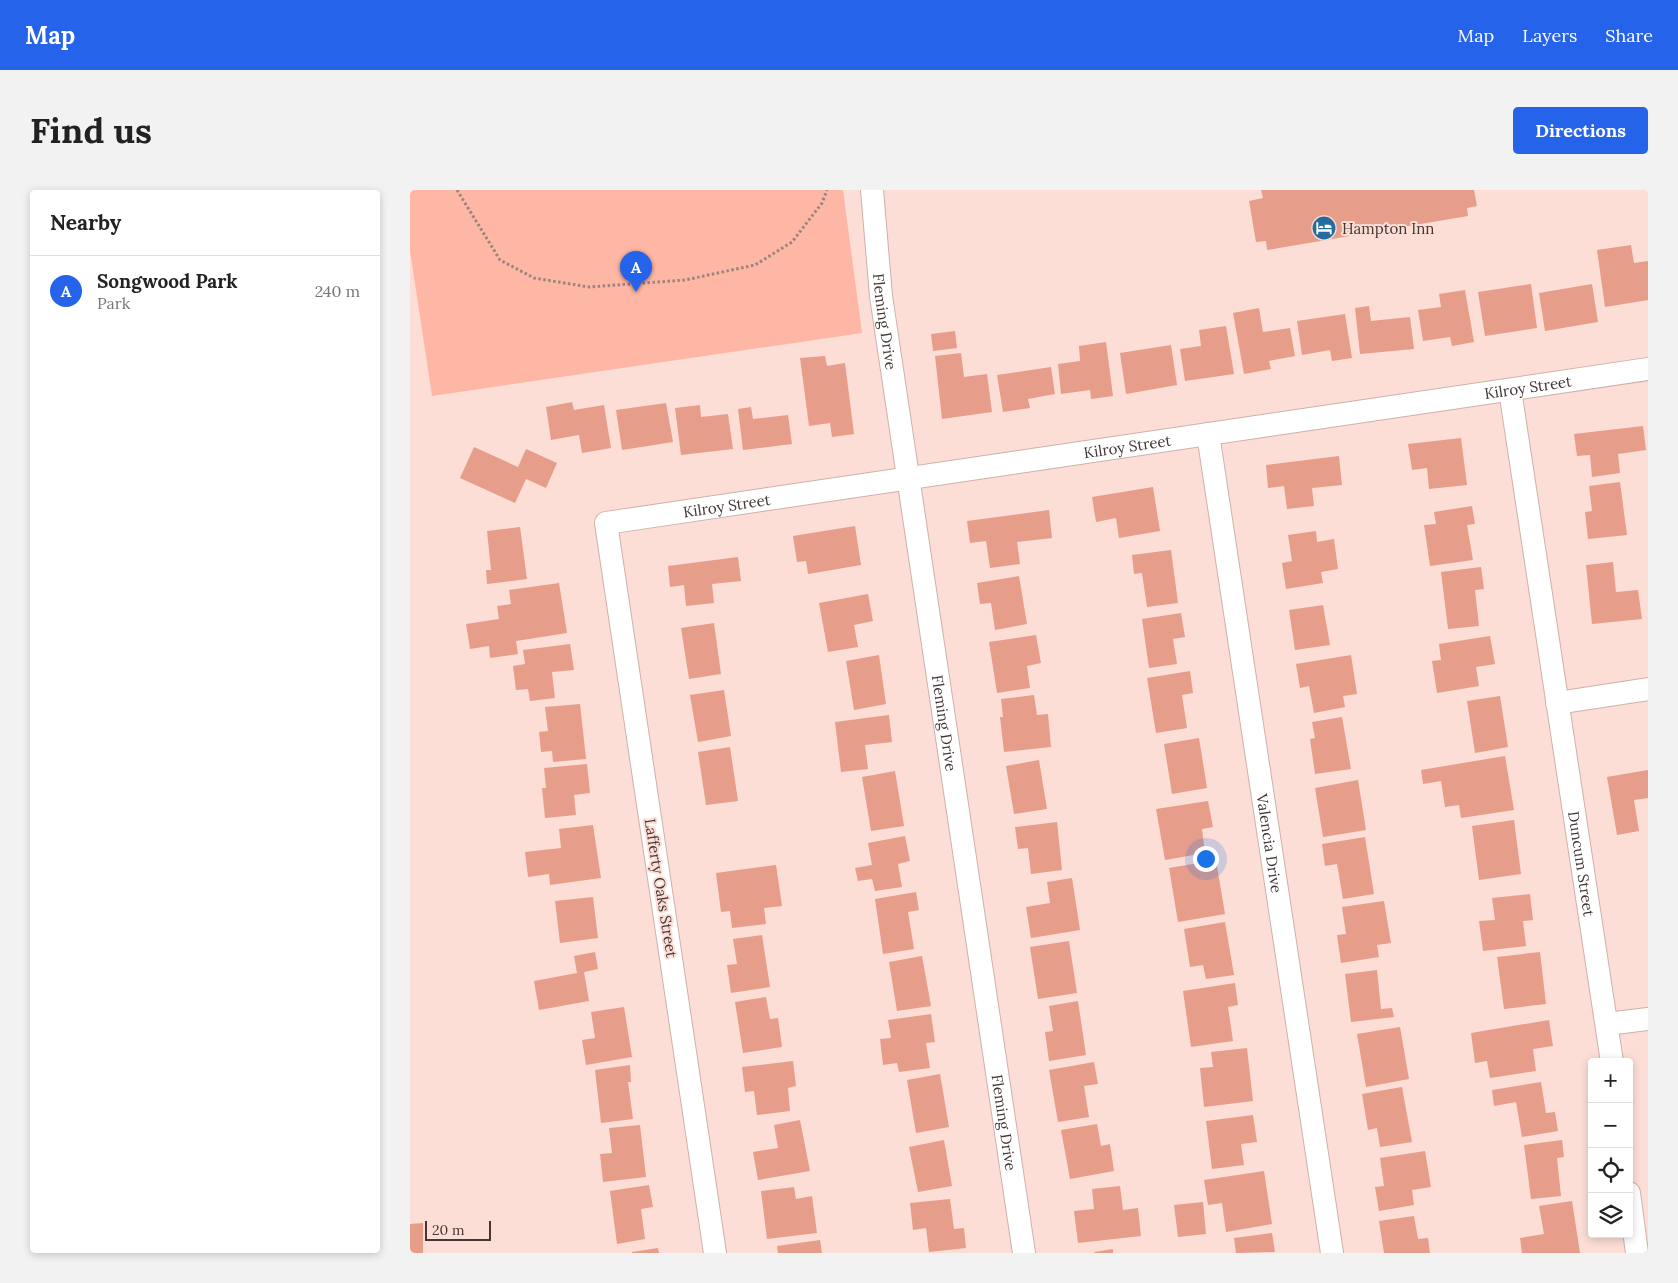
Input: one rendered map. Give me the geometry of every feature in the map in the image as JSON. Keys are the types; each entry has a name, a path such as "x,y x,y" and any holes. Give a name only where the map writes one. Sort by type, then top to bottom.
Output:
{"street":[{"name":"Fleming Drive","path":"872,190 881,296 1024,1253"},
{"name":"Kilroy Street","path":"606,523 1648,369"},
{"name":"Duncum Street","path":"1510,390 1611,1058"},
{"name":"Valencia Drive","path":"1208,434 1332,1253"},
{"name":"Lafferty Oaks Street","path":"606,523 715,1253"},
{"path":"1557,703 1648,689"},
{"path":"1607,1024 1648,1019"},
{"path":"1633,1223 1637,1253"}],"path":[{"path":"457,190 500,260 534,278 589,287 685,280 755,265 792,242 822,204 827,190"}],"shaded area":[{"path":"410,190 843,190 862,333 432,396 410,251"}],"building":[{"name":"Hampton Inn","path":"1261,190 1474,190 1477,206 1467,208 1468,216 1267,250 1266,241 1256,242 1249,201 1263,198"},
{"path":"1631,245 1634,263 1648,261 1648,300 1605,307 1597,250"},
{"path":"1531,284 1537,328 1485,336 1478,292"},
{"path":"1592,284 1598,322 1545,331 1539,293"},
{"path":"1465,290 1474,342 1452,346 1450,337 1423,341 1418,310 1441,307 1439,294"},
{"path":"1369,306 1371,321 1410,317 1414,349 1360,354 1355,308"},
{"path":"1259,308 1263,332 1290,328 1295,356 1269,361 1271,369 1244,374 1233,313"},
{"path":"1345,314 1352,358 1332,361 1330,350 1302,355 1297,321"},
{"path":"1226,326 1234,374 1185,381 1180,349 1201,346 1199,330"},
{"path":"955,331 957,348 933,351 931,334"},
{"path":"1106,342 1113,396 1091,399 1090,390 1061,394 1058,364 1080,361 1079,346"},
{"path":"1171,345 1177,385 1126,394 1120,353"},
{"path":"961,353 964,377 987,374 992,412 942,419 935,356"},
{"path":"825,356 827,366 845,363 854,434 832,437 830,423 809,426 800,358"},
{"path":"1051,367 1055,394 1028,399 1030,408 1003,412 997,375"},
{"path":"572,402 574,410 604,405 611,448 582,453 579,435 551,440 546,407"},
{"path":"666,403 673,442 622,450 616,410"},
{"path":"700,405 701,417 728,414 733,449 681,455 675,408"},
{"path":"751,407 753,419 788,415 792,444 743,450 738,409"},
{"path":"1643,426 1646,450 1618,454 1620,473 1592,477 1590,455 1577,456 1574,434"},
{"path":"1461,438 1467,485 1429,489 1427,468 1412,470 1408,444"},
{"path":"474,447 518,467 526,449 557,463 546,488 526,479 515,503 460,478"},
{"path":"1339,456 1342,485 1312,488 1314,506 1287,509 1284,486 1268,488 1266,465"},
{"path":"1620,482 1627,535 1588,539 1585,512 1592,511 1589,486"},
{"path":"1153,487 1160,531 1119,538 1116,518 1096,522 1092,497"},
{"path":"1472,506 1475,524 1467,525 1473,560 1430,566 1424,525 1436,524 1434,512"},
{"path":"1049,510 1052,538 1017,542 1020,564 990,568 986,541 970,543 967,521"},
{"path":"855,526 861,565 808,574 806,561 797,562 793,536"},
{"path":"520,527 527,579 487,584 486,570 491,570 487,531"},
{"path":"1316,531 1317,542 1334,539 1338,569 1321,572 1323,583 1286,589 1282,563 1292,561 1288,535"},
{"path":"1171,550 1178,603 1147,607 1142,573 1134,574 1132,555"},
{"path":"738,557 741,581 712,584 714,603 686,606 684,585 670,587 668,566"},
{"path":"1613,562 1616,592 1638,590 1642,619 1592,624 1586,565"},
{"path":"1481,567 1484,589 1475,590 1479,626 1448,629 1441,572"},
{"path":"1019,576 1027,624 995,630 991,603 980,604 977,583"},
{"path":"559,583 567,633 516,641 518,654 490,658 489,646 470,649 466,624 499,619 497,606 511,604 509,590"},
{"path":"868,594 873,621 854,625 858,647 828,652 819,603"},
{"path":"1323,605 1330,645 1295,650 1289,610"},
{"path":"1181,613 1185,637 1173,639 1177,664 1149,668 1142,619"},
{"path":"714,623 721,674 689,679 681,628"},
{"path":"1036,635 1041,663 1027,666 1030,688 997,693 989,642"},
{"path":"1490,636 1495,664 1476,667 1479,686 1437,693 1432,661 1441,660 1439,644"},
{"path":"570,644 574,670 552,672 555,698 530,701 528,689 516,690 513,666 525,664 523,650"},
{"path":"879,655 886,704 854,710 846,661"},
{"path":"1351,655 1357,694 1343,696 1345,707 1314,713 1309,686 1300,688 1296,664"},
{"path":"1190,671 1193,693 1182,695 1187,728 1156,733 1147,678"},
{"path":"724,690 731,736 698,742 690,695"},
{"path":"1034,695 1037,715 1048,714 1051,747 1004,752 1000,717 1003,717 1001,699"},
{"path":"1500,696 1508,747 1475,753 1467,701"},
{"path":"580,704 586,759 553,762 552,751 541,752 539,732 548,731 545,707"},
{"path":"889,715 892,742 865,745 868,769 841,772 835,722"},
{"path":"1342,717 1351,769 1315,774 1310,739 1315,738 1312,722"},
{"path":"1199,738 1207,788 1172,794 1164,744"},
{"path":"730,747 738,801 706,805 698,752"},
{"path":"1505,756 1514,810 1461,818 1459,805 1445,807 1441,781 1423,784 1421,770"},
{"path":"1039,760 1047,809 1014,814 1006,766"},
{"path":"587,764 590,793 574,795 576,815 545,818 542,788 546,788 544,768"},
{"path":"1648,770 1648,798 1634,800 1639,831 1617,835 1607,777"},
{"path":"895,771 904,826 871,831 862,777"},
{"path":"1358,780 1366,830 1323,837 1315,788"},
{"path":"1208,801 1213,827 1202,829 1205,853 1165,860 1156,809"},
{"path":"1514,820 1521,874 1479,880 1472,826"},
{"path":"1057,822 1062,870 1031,874 1028,848 1018,849 1015,827"},
{"path":"593,825 601,878 550,885 549,874 528,877 525,852 561,848 559,829"},
{"path":"905,836 910,861 898,864 902,887 875,891 872,879 858,881 855,868 872,865 868,843"},
{"path":"1365,837 1374,894 1343,899 1337,864 1325,866 1322,844"},
{"path":"1216,860 1225,914 1178,922 1169,868"},
{"path":"776,865 782,906 764,908 766,924 732,928 730,911 721,912 716,873"},
{"path":"1072,878 1080,930 1031,938 1026,907 1050,903 1047,882"},
{"path":"916,892 919,910 908,912 914,949 883,954 875,899"},
{"path":"1530,894 1533,920 1523,921 1526,946 1483,951 1479,921 1495,920 1492,898"},
{"path":"593,897 598,938 560,943 555,901"},
{"path":"1384,901 1391,943 1377,945 1379,957 1341,963 1337,935 1346,934 1342,907"},
{"path":"1225,922 1234,975 1206,979 1203,965 1190,967 1184,929"},
{"path":"762,935 770,987 731,993 727,965 737,964 733,939"},
{"path":"1069,941 1077,993 1038,999 1030,947"},
{"path":"595,952 598,969 584,972 589,1001 539,1010 534,981 577,973 574,956"},
{"path":"1540,952 1546,1004 1504,1009 1497,957"},
{"path":"922,956 931,1006 897,1011 889,962"},
{"path":"1377,970 1381,1009 1392,1008 1394,1017 1351,1022 1345,974"},
{"path":"1235,983 1238,1005 1228,1007 1233,1041 1191,1047 1183,991"},
{"path":"766,997 770,1019 778,1018 782,1047 743,1053 735,1002"},
{"path":"1078,1001 1086,1055 1049,1061 1045,1032 1053,1031 1049,1006"},
{"path":"624,1007 632,1057 586,1065 582,1040 595,1038 591,1012"},
{"path":"931,1014 935,1042 926,1043 930,1068 899,1072 897,1063 883,1065 880,1039 891,1038 888,1020"},
{"path":"1549,1020 1553,1046 1533,1049 1536,1071 1490,1078 1487,1061 1475,1063 1471,1033"},
{"path":"1400,1027 1409,1079 1366,1087 1357,1034"},
{"path":"1247,1048 1253,1101 1204,1107 1200,1068 1213,1067 1211,1052"},
{"path":"793,1061 796,1086 788,1088 790,1111 757,1115 754,1091 745,1092 742,1067"},
{"path":"1094,1062 1098,1084 1084,1086 1089,1117 1058,1122 1049,1070"},
{"path":"630,1065 631,1082 628,1082 633,1119 601,1123 595,1070"},
{"path":"940,1074 949,1127 916,1133 907,1080"},
{"path":"1541,1082 1546,1113 1555,1112 1558,1131 1522,1137 1516,1102 1494,1106 1492,1090"},
{"path":"1402,1087 1412,1142 1380,1147 1377,1128 1368,1130 1362,1094"},
{"path":"1253,1115 1257,1142 1241,1144 1244,1165 1212,1169 1206,1121"},
{"path":"800,1120 810,1171 758,1180 753,1152 778,1148 774,1125"},
{"path":"1097,1124 1101,1146 1110,1144 1114,1171 1070,1179 1061,1130"},
{"path":"640,1125 646,1177 603,1182 600,1154 612,1153 609,1128"},
{"path":"944,1140 952,1186 918,1192 909,1147"},
{"path":"1562,1140 1564,1157 1557,1158 1561,1196 1531,1199 1524,1145"},
{"path":"1425,1151 1431,1187 1412,1190 1414,1205 1379,1211 1375,1187 1384,1186 1380,1158"},
{"path":"1264,1171 1272,1224 1226,1232 1222,1203 1208,1205 1204,1180"},
{"path":"649,1185 653,1207 641,1209 645,1239 617,1244 610,1191"},
{"path":"1120,1186 1123,1210 1138,1208 1141,1236 1078,1243 1074,1211 1094,1209 1092,1189"},
{"path":"794,1187 796,1199 812,1196 817,1233 767,1239 761,1191"},
{"path":"950,1199 954,1229 964,1228 966,1248 929,1252 926,1228 913,1230 910,1203"},
{"path":"1572,1201 1580,1253 1522,1253 1520,1238 1544,1234 1539,1206"},
{"path":"1203,1202 1206,1234 1178,1237 1174,1205"},
{"path":"1414,1216 1418,1239 1428,1238 1430,1253 1384,1253 1379,1221"},
{"path":"423,1223 423,1253 410,1253 410,1224"},
{"path":"1272,1233 1275,1252 1236,1253 1234,1238"},
{"path":"820,1240 822,1253 778,1253 777,1246"},
{"path":"658,1248 659,1253 632,1253 632,1252"},
{"path":"1113,1249 1113,1253 1094,1252"}],"place":[{"name":"Hampton Inn","path":"1324,228"},
{"name":"Songwood Park","path":"636,292"}]}
